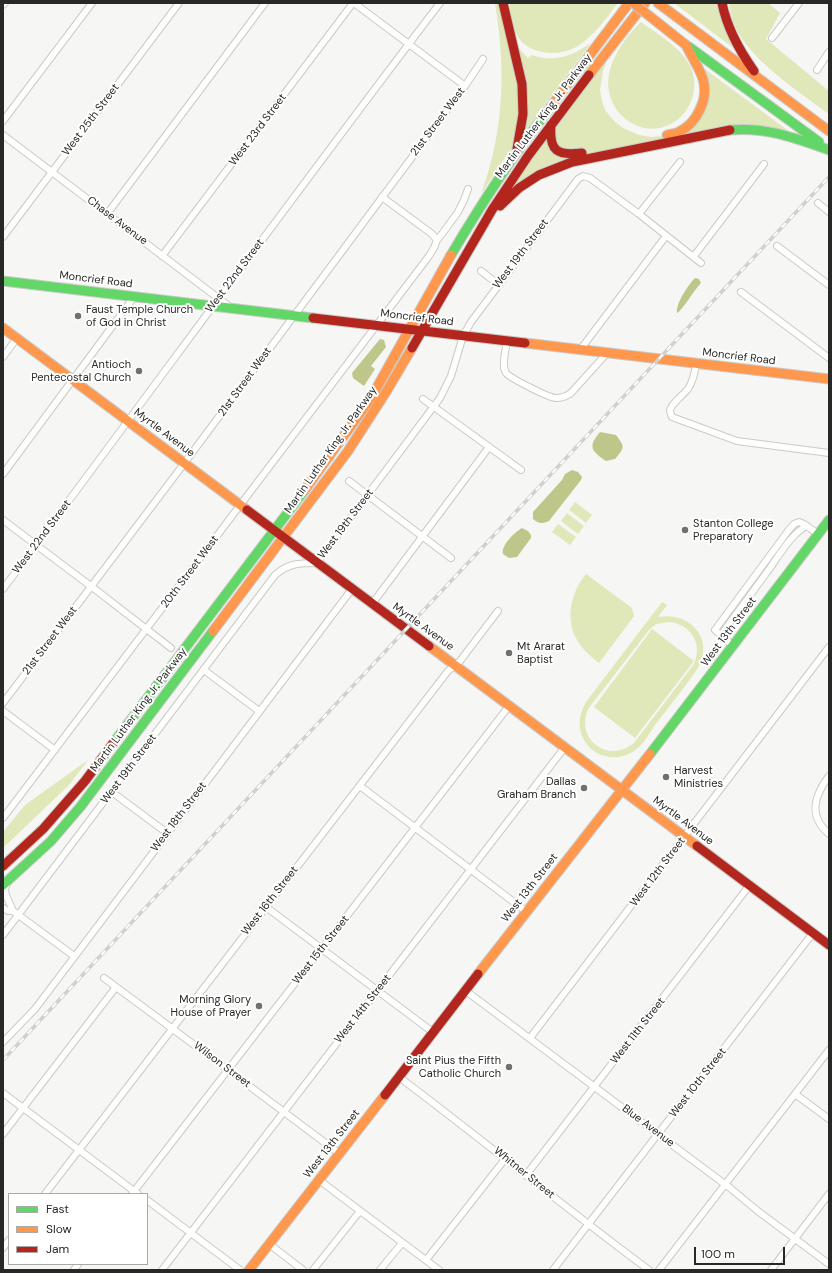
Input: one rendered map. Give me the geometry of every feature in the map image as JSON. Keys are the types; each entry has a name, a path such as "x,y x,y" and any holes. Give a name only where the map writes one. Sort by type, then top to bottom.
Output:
{"main road":[{"path":"503,3 522,84 523,114 517,153"},
{"name":"Martin Luther King Jr. Parkway","path":"3,866 43,828 85,781 330,457 359,416 382,378 472,219 492,188 539,122 629,3"},
{"path":"633,3 686,45 829,150"},
{"name":"Martin Luther King Jr. Parkway","path":"4,880 51,840 81,806 283,538 368,421 392,383 469,247 504,191 540,138 645,3"},
{"path":"658,3 829,131"},
{"path":"722,3 724,14 732,34 747,61 760,79"},
{"path":"551,125 549,133 551,144 554,148 567,155 576,155 678,132 696,116 704,92 703,79 686,45"},
{"path":"539,122 540,138 543,145 551,154 567,162"},
{"path":"469,247 500,207 521,187 539,175 567,162 739,128 757,128 771,131 829,150"},
{"name":"Moncrief Road","path":"3,281 134,297 216,303 231,308 607,354 829,379"},
{"name":"Myrtle Avenue","path":"3,328 829,945"},
{"name":"West 13th Street","path":"249,1270 734,646 829,520"},
{"path":"4,880 43,828"}],"street":[{"path":"3,121 92,3"},
{"name":"West 25th Street","path":"3,237 179,3"},
{"path":"107,214 265,3"},
{"path":"353,3 465,86"},
{"name":"West 23rd Street","path":"162,256 353,3"},
{"name":"West 22nd Street","path":"3,589 440,3"},
{"path":"772,38 799,3"},
{"path":"817,70 829,52"},
{"name":"21st Street West","path":"3,703 184,464 465,86 483,59"},
{"name":"Chase Avenue","path":"3,135 162,256 216,303"},
{"path":"680,162 640,214 701,263"},
{"path":"694,256 764,164"},
{"name":"West 19th Street","path":"3,935 16,912 112,792 275,575 281,570 295,563 317,562 368,495 440,398 451,376 463,336 470,322 575,182 583,176 590,178 640,214"},
{"name":"20th Street West","path":"3,818 429,256 437,240 458,212 468,189"},
{"path":"382,197 432,234 437,240"},
{"path":"818,203 829,212"},
{"path":"580,350 666,236"},
{"path":"778,246 829,285"},
{"path":"481,271 498,284"},
{"path":"741,292 828,355"},
{"path":"3,474 134,297"},
{"path":"3,357 17,338"},
{"path":"507,341 504,366 506,374 547,396 556,398 564,397 571,393 607,354"},
{"path":"696,364 692,383 671,407 670,412 672,418 737,441 829,453"},
{"path":"423,399 520,470"},
{"path":"372,604 489,447"},
{"path":"348,481 451,558"},
{"path":"3,520 92,586 171,648"},
{"path":"734,646 715,630 794,524 799,522 808,526 818,534"},
{"name":"West 18th Street","path":"3,1042 35,1009 352,589"},
{"name":"West 16th Street","path":"46,1193 448,671 455,665 498,611"},
{"name":"West 12th Street","path":"530,1038 829,647"},
{"path":"204,670 259,711"},
{"name":"West 15th Street","path":"135,1193 509,706"},
{"path":"3,711 55,750"},
{"name":"West 14th Street","path":"162,1270 565,747"},
{"path":"829,776 818,791 815,805 816,815 823,828 829,834"},
{"path":"360,786 527,912"},
{"path":"112,792 167,833"},
{"path":"4,880 6,895 16,912 74,956"},
{"name":"West 11th Street","path":"526,1175 749,886"},
{"path":"266,907 434,1033"},
{"path":"3,908 8,911 16,912"},
{"name":"West 10th Street","path":"553,1270 813,933"},
{"name":"Wilson Street","path":"104,978 340,1154"},
{"path":"3,1134 116,987"},
{"name":"Blue Avenue","path":"466,991 595,1086 725,1184 794,1239 829,1264"},
{"path":"659,1270 829,1050"},
{"name":"Whitner Street","path":"398,1078 485,1142 588,1225 649,1270"},
{"path":"3,1093 135,1193"},
{"path":"795,1094 829,1119"},
{"path":"426,1260 505,1158"},
{"path":"319,1180 439,1270"},
{"path":"771,1270 829,1194"},
{"path":"148,1201 240,1270"},
{"path":"313,1270 360,1211"},
{"path":"380,1270 402,1243"},
{"path":"269,1244 303,1270"}],"shaded area":[{"path":"495,3 502,3 512,41 528,58 532,55 548,58 563,57 570,55 591,43 504,159 481,194 489,171 501,100 501,52"},
{"path":"510,3 617,4 599,27 582,43 569,50 552,53 534,50 520,40 515,30 510,10"},
{"path":"674,3 719,3 740,53"},
{"path":"729,3 768,3 780,13 766,39 829,91 829,114 774,73 749,48 739,34 733,21"},
{"path":"641,22 680,52 693,72 694,89 689,106 678,119 661,128 651,129 632,123 617,110 609,91 608,82 612,62 622,44"},
{"path":"607,59 603,71 600,90 605,110 614,121 623,128 639,135 651,137 662,136 689,119 701,93 694,61 794,135 763,126 590,153 510,191 534,156"},
{"path":"695,278 699,279 701,283 677,313 680,299"},
{"path":"380,339 384,340 386,347 371,366 375,369 364,386 353,378 352,373"},
{"path":"600,432 616,435 621,442 623,447 615,459 606,461 597,454 593,448 593,441"},
{"path":"572,470 578,472 582,477 581,480 549,521 539,523 535,521 533,519 533,512 562,480 565,474"},
{"path":"575,502 592,515 586,523 569,510"},
{"path":"567,513 584,526 578,534 561,521"},
{"path":"558,524 576,537 570,545 552,532"},
{"path":"522,528 528,531 531,538 517,557 509,558 503,554 504,547 512,536"},
{"path":"586,574 632,608 634,616 599,663 580,645 571,622 574,596"},
{"path":"662,602 667,605 658,617 670,616 681,619 697,630 702,639 702,660 696,671 643,743 634,751 620,757 613,757 599,754 588,746 580,730 580,716 586,702","holes":["669,622 677,624 689,631 696,642 697,649 694,664 634,743 624,749 614,751 605,750 596,746 590,739 586,730 585,720 588,709 649,630 656,624"]},
{"path":"652,629 694,661 635,738 594,707"},
{"path":"88,760 69,785 3,848 3,832 25,805"}],"railway":[{"path":"3,1060 829,177"}],"traffic: fast":[{"path":"689,47 819,142"},
{"path":"451,255 496,182 546,113"},
{"path":"730,130 756,130 781,134 829,150"},
{"path":"3,281 313,318"},
{"path":"114,742 304,491"},
{"path":"650,754 829,520"},
{"path":"3,885 51,841 81,806 213,631"}],"traffic: slow":[{"path":"546,113 629,3"},
{"path":"633,3 686,45"},
{"path":"589,75 645,3"},
{"path":"658,3 829,131"},
{"path":"667,135 679,132 691,123 696,117 703,102 703,79 686,45"},
{"path":"304,491 371,398 451,255"},
{"path":"3,328 247,510"},
{"path":"525,343 829,379"},
{"path":"213,631 348,451 412,348"},
{"path":"429,646 697,846"},
{"path":"478,974 650,754"},
{"path":"249,1270 385,1095"}],"traffic: jam":[{"path":"503,3 522,84 523,114 517,149"},
{"path":"722,3 734,38 754,71"},
{"path":"412,348 492,210 528,156 589,75"},
{"path":"551,125 551,141 556,150 566,154 582,153"},
{"path":"500,206 519,188 539,175 572,162 730,130"},
{"path":"313,318 525,343"},
{"path":"247,510 429,646"},
{"path":"3,866 43,829 85,781 114,742"},
{"path":"697,846 829,945"},
{"path":"385,1095 478,974"}],"place":[{"name":"Faust Temple Church of God in Christ","path":"78,316"},
{"name":"Antioch Pentecostal Church","path":"139,371"},
{"name":"Stanton College Preparatory","path":"685,530"},
{"name":"Mt Ararat Baptist","path":"509,653"},
{"name":"Harvest Ministries","path":"666,777"},
{"name":"Dallas Graham Branch","path":"584,788"},
{"name":"Morning Glory House of Prayer","path":"259,1006"},
{"name":"Saint Pius the Fifth Catholic Church","path":"509,1067"}]}
